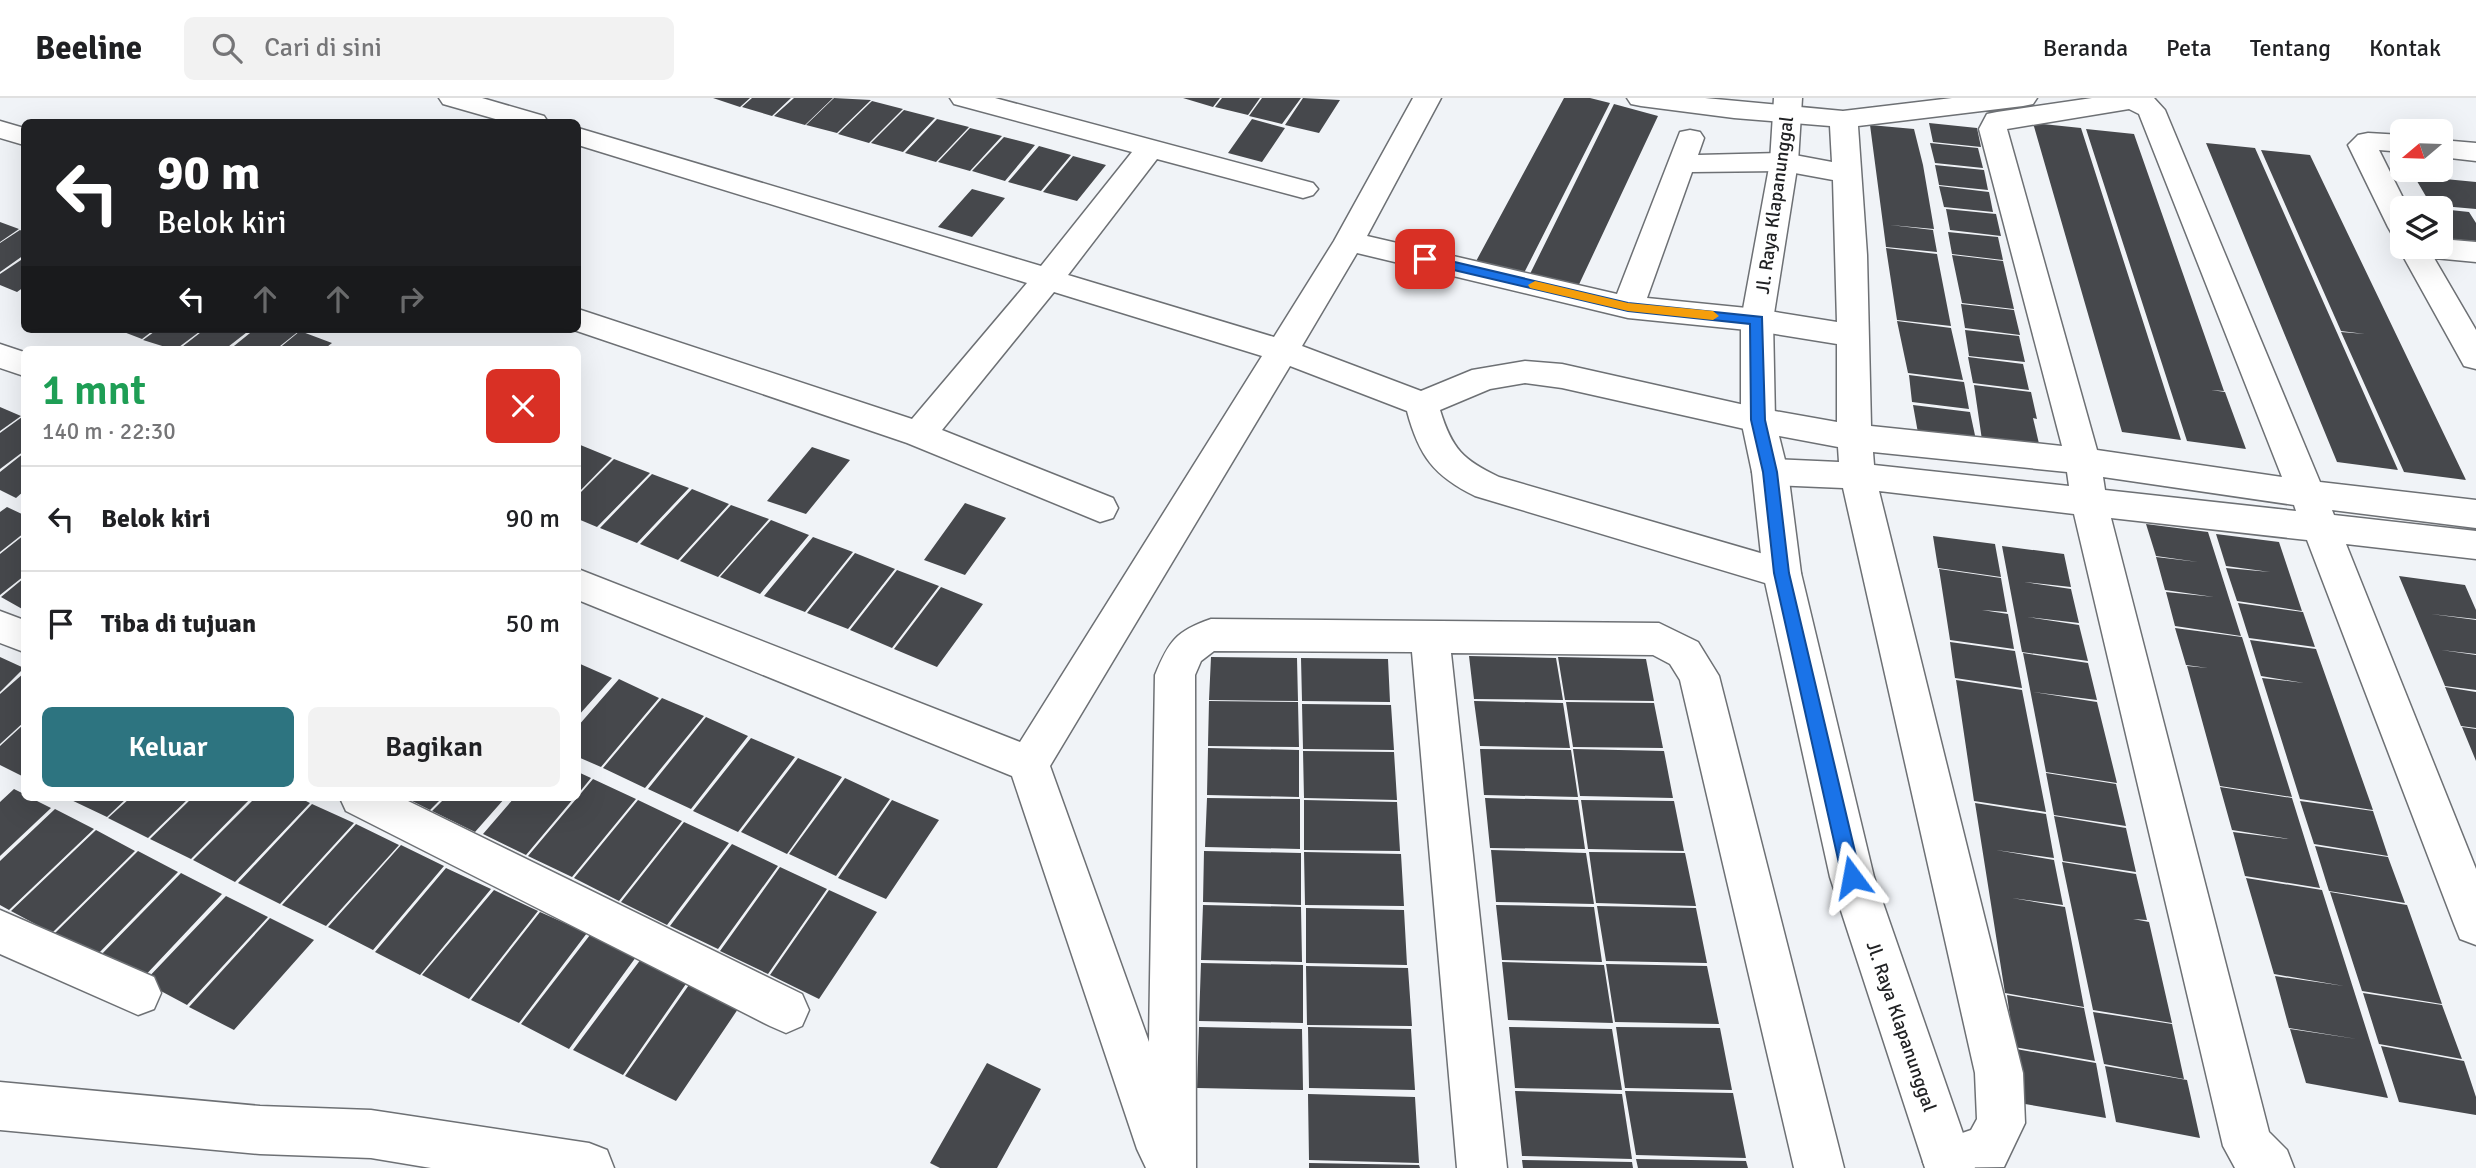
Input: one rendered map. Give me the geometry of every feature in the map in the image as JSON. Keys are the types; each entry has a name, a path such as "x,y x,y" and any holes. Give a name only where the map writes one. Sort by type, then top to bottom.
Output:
{"street":[{"path":"453,98 524,119"},
{"path":"964,98 1303,189"},
{"path":"1028,764 1349,241 1427,98"},
{"path":"1641,98 1734,110 1788,106 1843,119 2023,98"},
{"path":"2269,1168 2248,1146 2089,502 2083,461 1993,129 1997,120 2129,100 2143,103 2151,110 2313,510 2476,925"},
{"name":"Jl. Raya Klapanunggal","path":"1788,106 1784,162 1757,320 1758,420 1770,472 1782,573 1852,877 1949,1165"},
{"path":"1843,119 1848,174 1853,437 1858,476 1999,1073 2001,1123 1987,1150 1949,1165"},
{"path":"0,129 21,136"},
{"path":"581,137 1281,350 1422,404 1484,378 1525,372 1562,376 1758,420 1853,437 2083,461 2476,545"},
{"path":"2390,144 2368,141 2362,145 2390,203"},
{"path":"919,434 1048,279 1151,147"},
{"path":"2454,149 2476,152"},
{"path":"1628,307 1686,151 1784,162 1848,174"},
{"path":"1349,241 1628,307 1757,320 1853,336"},
{"path":"2453,250 2476,252"},
{"path":"2420,259 2476,358"},
{"path":"581,321 919,434 1100,508"},
{"path":"0,355 21,364"},
{"path":"1422,404 1433,446 1458,474 1488,488 1782,573"},
{"path":"1770,472 1858,476 2089,502 2476,514"},
{"path":"581,585 1028,764 1170,1168"},
{"path":"0,626 21,636"},
{"path":"1170,1168 1175,676 1186,649 1197,640 1211,635 1660,639 1684,653 1699,676 1819,1168"},
{"path":"1430,636 1482,1168"},
{"path":"367,801 786,1010"},
{"path":"0,931 42,953 114,979 138,993"},
{"path":"0,1106 260,1130 370,1134 589,1168"}],"building":[{"path":"713,98 750,98 740,107"},
{"path":"752,98 791,98 772,116 742,107"},
{"path":"794,98 833,98 805,125 774,116"},
{"path":"834,98 871,100 837,133 806,125"},
{"path":"1183,98 1220,98 1213,107"},
{"path":"1222,98 1260,98 1248,115 1215,107"},
{"path":"1262,98 1301,98 1282,124 1249,116"},
{"path":"1303,98 1340,100 1319,133 1285,125"},
{"path":"1564,98 1590,98 1610,103 1521,279 1474,265"},
{"path":"872,101 903,109 869,143 838,134"},
{"path":"1614,104 1658,116 1575,293 1527,280"},
{"path":"904,110 935,118 903,152 871,143"},
{"path":"937,119 969,127 936,162 905,153"},
{"path":"1252,119 1285,128 1262,162 1228,153"},
{"path":"1929,123 1977,128 1981,147 1933,142"},
{"path":"2033,123 2081,128 2181,440 2122,432"},
{"path":"1870,125 1914,129 1934,229 1890,225 1933,230 1937,252 1886,247"},
{"path":"970,128 1002,136 970,171 938,162"},
{"path":"2086,129 2134,134 2224,391 2211,390 2225,392 2246,449 2187,441"},
{"path":"1004,137 1035,145 1005,181 972,171"},
{"path":"1930,143 1978,148 1983,168 1935,163"},
{"path":"2206,143 2255,148 2398,470 2337,462"},
{"path":"1039,146 1071,155 1041,191 1008,182"},
{"path":"2261,150 2310,155 2466,480 2404,472 2341,332 2365,334 2341,331"},
{"path":"1073,156 1106,165 1077,201 1043,192"},
{"path":"1935,165 1984,170 1988,190 1939,185"},
{"path":"2454,180 2476,182 2476,209 2453,207 2453,196 2426,196 2418,182 2454,182"},
{"path":"1939,186 1989,192 1993,212 1944,207"},
{"path":"972,189 1005,198 972,237 938,227"},
{"path":"1946,209 1996,214 2001,236 1950,230"},
{"path":"2453,210 2469,212 2476,223 2476,241 2453,239"},
{"path":"0,222 19,229 0,242"},
{"path":"21,230 21,257 0,272 0,243"},
{"path":"1948,232 1998,237 2003,260 1952,254"},
{"path":"1886,248 1937,254 1951,326 1897,320"},
{"path":"1952,255 2003,261 2014,309 1962,303"},
{"path":"21,260 21,289 17,292 0,285 0,274"},
{"path":"1961,304 2014,310 2020,335 1965,328"},
{"path":"1897,321 1951,328 1963,380 1908,373"},
{"path":"1965,330 2019,336 2025,362 1969,356"},
{"path":"126,333 150,333 142,339"},
{"path":"153,333 198,333 180,346 162,346 143,340"},
{"path":"200,333 246,333 229,346 183,346"},
{"path":"250,333 296,333 280,346 234,346"},
{"path":"298,333 305,333 332,343 328,346 282,346"},
{"path":"1968,357 2023,364 2029,390 1973,383"},
{"path":"1909,375 1964,382 1969,409 1912,402"},
{"path":"1974,385 2031,392 2037,419 2033,418 2040,448 1982,440"},
{"path":"1913,405 1970,412 1976,440 1918,433"},
{"path":"0,407 21,416 0,431"},
{"path":"21,418 21,453 0,469 0,433"},
{"path":"581,445 612,458 581,490"},
{"path":"812,447 850,460 806,514 767,501"},
{"path":"21,455 21,494 16,498 0,490 0,472"},
{"path":"614,459 650,473 597,527 581,520 581,492"},
{"path":"652,474 689,488 637,543 600,528"},
{"path":"692,489 729,504 678,560 640,544"},
{"path":"965,503 1006,518 965,575 924,560"},
{"path":"731,505 769,519 718,577 680,561"},
{"path":"7,507 21,514 21,535 0,552 0,512"},
{"path":"771,520 809,535 760,594 720,577"},
{"path":"2146,524 2208,532 2241,636 2175,626 2166,592 2214,597 2165,590 2156,557 2198,562 2156,556"},
{"path":"2216,534 2279,542 2302,611 2237,601 2226,568 2270,572 2226,566"},
{"path":"1933,536 1995,544 2001,577 1938,568"},
{"path":"21,537 21,578 0,595 0,554"},
{"path":"813,537 853,552 805,612 764,596"},
{"path":"2002,546 2064,554 2071,587 2024,582 2071,589 2079,623 2027,617 2079,625 2088,661 2022,652"},
{"path":"855,553 895,569 848,629 807,613"},
{"path":"1939,569 2001,578 2007,612 1982,610 2008,614 2014,649 1950,640"},
{"path":"897,570 939,586 892,648 850,630"},
{"path":"2399,576 2465,585 2476,610 2476,619 2431,614 2476,620 2476,654 2441,650 2476,655 2476,690 2445,686"},
{"path":"21,580 21,608 1,597"},
{"path":"941,587 983,604 937,667 894,649"},
{"path":"2238,603 2303,612 2315,647 2249,638"},
{"path":"2175,628 2242,637 2292,797 2220,786 2187,666 2208,668 2186,665"},
{"path":"2250,640 2316,649 2373,810 2300,799 2262,678 2304,683 2261,676"},
{"path":"1950,642 2015,651 2022,688 1955,678"},
{"path":"2023,653 2088,663 2097,700 2033,692 2097,702 2117,783 2046,772"},
{"path":"1469,656 1556,658 1563,700 1474,699"},
{"path":"0,657 21,667 21,671 0,692"},
{"path":"1211,657 1297,658 1298,701 1209,700"},
{"path":"1558,657 1646,659 1654,701 1565,700"},
{"path":"1301,658 1388,659 1390,702 1302,701"},
{"path":"581,664 612,678 581,713"},
{"path":"21,676 21,725 0,744 0,694"},
{"path":"619,679 659,698 601,767 581,758 581,723"},
{"path":"1956,680 2022,690 2046,812 1974,801"},
{"path":"2445,687 2476,692 2476,728 2461,726"},
{"path":"662,698 704,716 645,788 603,768"},
{"path":"1209,701 1298,702 1299,747 1208,746"},
{"path":"1474,701 1563,703 1570,748 1480,746"},
{"path":"1566,702 1654,703 1663,748 1573,747"},
{"path":"1302,704 1391,705 1394,750 1303,749"},
{"path":"706,717 748,736 691,809 648,789"},
{"path":"21,727 21,776 0,765 0,746"},
{"path":"2462,727 2476,729 2476,761"},
{"path":"751,738 795,757 738,832 693,811"},
{"path":"1208,748 1299,750 1299,797 1207,795"},
{"path":"1480,749 1571,750 1578,797 1484,795"},
{"path":"1573,749 1664,751 1673,798 1580,796"},
{"path":"1303,751 1394,752 1397,800 1304,798"},
{"path":"798,758 842,777 787,854 741,832"},
{"path":"581,773 591,778 581,790"},
{"path":"2046,773 2116,784 2126,826 2054,815"},
{"path":"845,778 890,799 836,876 789,854"},
{"path":"593,779 636,799 572,877 528,856 574,801 581,801 581,793"},
{"path":"2220,787 2292,798 2320,888 2245,876 2233,832 2289,839 2232,830"},
{"path":"14,789 21,792 21,801 37,801 51,808 0,856 0,802"},
{"path":"1207,798 1300,799 1300,849 1205,847"},
{"path":"1485,798 1578,800 1585,849 1490,848"},
{"path":"638,800 682,821 619,901 574,878"},
{"path":"892,800 939,820 886,899 838,878"},
{"path":"1304,800 1397,802 1400,851 1304,850"},
{"path":"1581,800 1674,801 1684,851 1588,849"},
{"path":"73,801 124,801 107,817"},
{"path":"127,801 186,801 148,838 108,818"},
{"path":"189,801 248,801 191,859 150,839"},
{"path":"252,801 310,803 235,882 193,860"},
{"path":"412,801 439,801 430,810"},
{"path":"442,801 502,801 475,832 432,811"},
{"path":"511,801 571,801 526,855 483,834"},
{"path":"2300,801 2373,811 2388,856 2314,844"},
{"path":"1975,803 2046,814 2054,858 1996,850 2054,860 2063,905 2012,898 2065,907 2084,1007 2005,993"},
{"path":"312,804 354,823 280,904 238,883"},
{"path":"55,809 94,829 9,910 0,905 0,861"},
{"path":"2054,816 2126,828 2136,872 2063,861"},
{"path":"684,822 729,843 667,925 621,902"},
{"path":"356,824 399,845 326,926 282,905"},
{"path":"96,830 135,851 52,933 11,911"},
{"path":"732,844 778,866 718,949 670,926"},
{"path":"401,845 444,866 373,950 328,927"},
{"path":"2315,846 2388,857 2405,903 2329,891"},
{"path":"1491,850 1586,853 1594,904 1496,902"},
{"path":"138,851 178,872 96,956 54,934"},
{"path":"1204,851 1301,853 1301,905 1203,902"},
{"path":"1304,852 1401,854 1404,906 1305,905"},
{"path":"1589,852 1685,853 1696,906 1596,903"},
{"path":"2062,862 2136,874 2147,920 2133,919 2149,922 2172,1023 2093,1010"},
{"path":"780,867 827,889 768,974 720,951"},
{"path":"446,868 491,889 420,975 375,952"},
{"path":"181,873 222,894 140,981 98,958"},
{"path":"2246,878 2322,890 2388,1098 2306,1083 2290,1029 2357,1039 2289,1028 2275,976 2344,986 2274,974"},
{"path":"494,890 538,911 469,999 422,975"},
{"path":"829,890 877,912 819,999 770,975"},
{"path":"2330,892 2407,905 2442,1004 2362,991"},
{"path":"226,896 268,917 187,1005 144,982"},
{"path":"1203,905 1301,907 1302,962 1201,960"},
{"path":"1496,905 1594,907 1602,962 1502,960"},
{"path":"1597,906 1696,908 1707,963 1606,961"},
{"path":"1306,908 1404,910 1407,965 1306,963"},
{"path":"540,912 587,933 519,1023 471,1000"},
{"path":"270,918 314,940 234,1030 189,1007"},
{"path":"590,935 636,957 569,1049 521,1024"},
{"path":"641,959 688,981 623,1075 573,1050"},
{"path":"1502,962 1604,965 1613,1023 1508,1020"},
{"path":"1201,963 1303,965 1303,1023 1199,1021"},
{"path":"1606,964 1707,966 1719,1024 1615,1022"},
{"path":"1306,966 1408,968 1412,1026 1307,1025"},
{"path":"691,982 740,1006 676,1101 625,1076"},
{"path":"2363,993 2442,1005 2462,1059 2379,1044"},
{"path":"2007,995 2084,1008 2095,1061 2014,1047"},
{"path":"2093,1012 2172,1024 2184,1079 2104,1064"},
{"path":"1199,1027 1302,1029 1303,1090 1197,1088"},
{"path":"1308,1027 1411,1029 1415,1090 1309,1088"},
{"path":"1509,1027 1612,1029 1622,1090 1515,1088"},
{"path":"1616,1027 1720,1028 1732,1090 1625,1088"},
{"path":"2381,1046 2464,1061 2476,1097 2476,1115 2399,1102"},
{"path":"2016,1049 2096,1063 2106,1118 2025,1104"},
{"path":"987,1063 1041,1089 997,1168 940,1168 930,1163"},
{"path":"2105,1066 2187,1080 2200,1138 2116,1122"},
{"path":"1515,1091 1622,1094 1632,1159 1522,1156"},
{"path":"1625,1091 1733,1093 1746,1158 1636,1155"},
{"path":"1308,1094 1415,1097 1419,1163 1309,1160"},
{"path":"1636,1159 1746,1161 1748,1168 1638,1168"},
{"path":"1522,1160 1632,1162 1633,1168 1523,1168"},
{"path":"1309,1163 1419,1165 1420,1168 1309,1168"}],"slow traffic":[{"path":"1535,285 1628,307 1713,316"}],"route":[{"path":"1425,259 1628,307 1757,320 1758,420 1770,472 1782,573 1852,877"}]}
